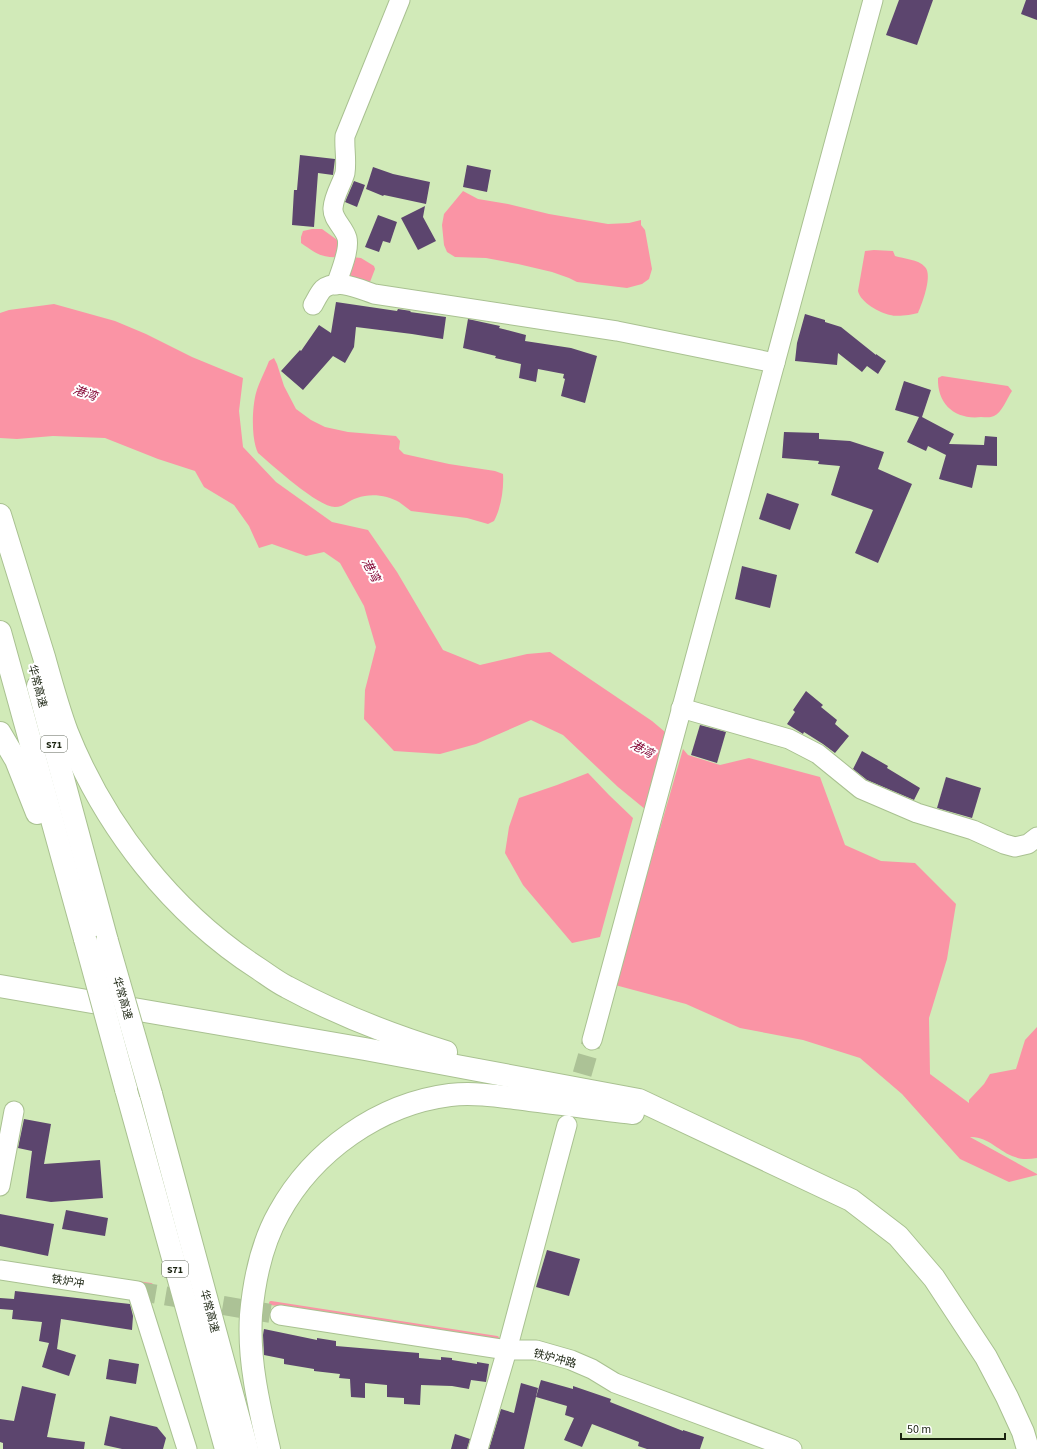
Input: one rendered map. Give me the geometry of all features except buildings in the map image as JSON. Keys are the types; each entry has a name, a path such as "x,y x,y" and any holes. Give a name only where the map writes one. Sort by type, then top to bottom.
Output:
{"highway":[{"path":"0,515 67,731 84,771 105,808 131,848 162,886 196,921 238,956 285,987 345,1016 397,1036 445,1052 636,1106 851,1200 898,1236 934,1278 986,1357 1023,1432 1028,1449"},
{"name":"华常高速","path":"0,547 247,1449"},
{"name":"华常高速","path":"0,632 79,938 120,1088 140,1170 177,1274 226,1449"},
{"path":"0,733 16,760 35,807 79,938"},
{"path":"0,986 364,1048 636,1106 845,1210 889,1245 925,1285 979,1362 999,1400 1019,1449"},
{"path":"0,998 512,1087 636,1106"},
{"path":"269,1449 257,1398 252,1352 251,1316 256,1280 265,1246 278,1214 296,1186 321,1157 349,1134 379,1116 416,1102 450,1095 482,1094 636,1106"}],"street":[{"path":"336,285 348,246 347,237 336,218 333,209 345,173 345,136 400,0"},
{"path":"592,1040 873,0"},
{"path":"313,305 322,290 330,285 346,285 382,295 617,331 774,363"},
{"path":"681,708 789,739 818,754 861,789 917,813 973,830 1004,844 1015,847 1028,844 1037,837"},
{"path":"0,1186 14,1111"},
{"path":"478,1449 507,1350 567,1125"},
{"name":"铁炉冲","path":"0,1270 137,1291 187,1449"},
{"name":"铁炉冲路","path":"280,1315 507,1350 536,1350 571,1360 592,1369 616,1383 792,1449"}],"water":[{"path":"463,191 478,199 508,204 549,214 608,224 629,223 641,220 641,225 645,230 652,269 649,279 642,284 627,288 577,282 552,272 486,258 455,257 447,252 444,245 442,225 444,214"},
{"path":"322,229 340,242 339,257 323,256 301,243 303,231"},
{"path":"865,251 893,251 895,256 919,262 925,267 928,276 927,283 918,313 893,316 876,309 862,299 858,291"},
{"path":"352,257 361,258 374,266 375,269 370,282 344,275"},
{"name":"港湾","path":"54,304 115,321 146,334 192,357 243,378 239,411 243,447 276,482 332,522 368,530 397,572 443,650 480,665 527,654 550,652 652,721 671,737 651,814 618,787 563,735 531,720 476,744 440,754 394,751 364,719 365,690 376,647 364,606 340,563 324,552 306,556 272,544 259,548 249,526 234,505 204,487 195,471 158,459 105,438 53,436 17,439 0,438 0,313 9,310"},
{"path":"274,358 284,386 296,409 311,420 325,427 348,432 396,436 400,441 399,449 404,454 449,464 495,471 503,474 502,498 494,521 488,524 467,518 411,511 399,502 378,496 362,496 341,506 335,507 327,505 307,493 258,453 254,440 253,415 256,393 269,361"},
{"path":"942,376 1008,386 1012,391 1002,409 994,416 964,416 950,409 941,396 938,378"},
{"path":"683,749 688,755 720,765 749,758 820,777 845,845 881,861 915,863 956,904 947,959 929,1018 930,1074 969,1103 969,1100 984,1084 990,1074 1016,1069 1025,1040 1037,1027 1037,1158 1018,1158 1009,1155 982,1139 970,1137 1037,1175 1009,1182 960,1159 902,1094 860,1058 803,1040 740,1028 686,1004 615,985"},
{"path":"588,773 633,818 600,937 572,943 523,885 505,853 509,827 519,798"}],"waterway":[{"path":"137,1283 151,1285"},
{"path":"271,1303 497,1338"}],"tunnel":[{"path":"574,1102 592,1040"},
{"path":"137,1291 280,1315"}]}
